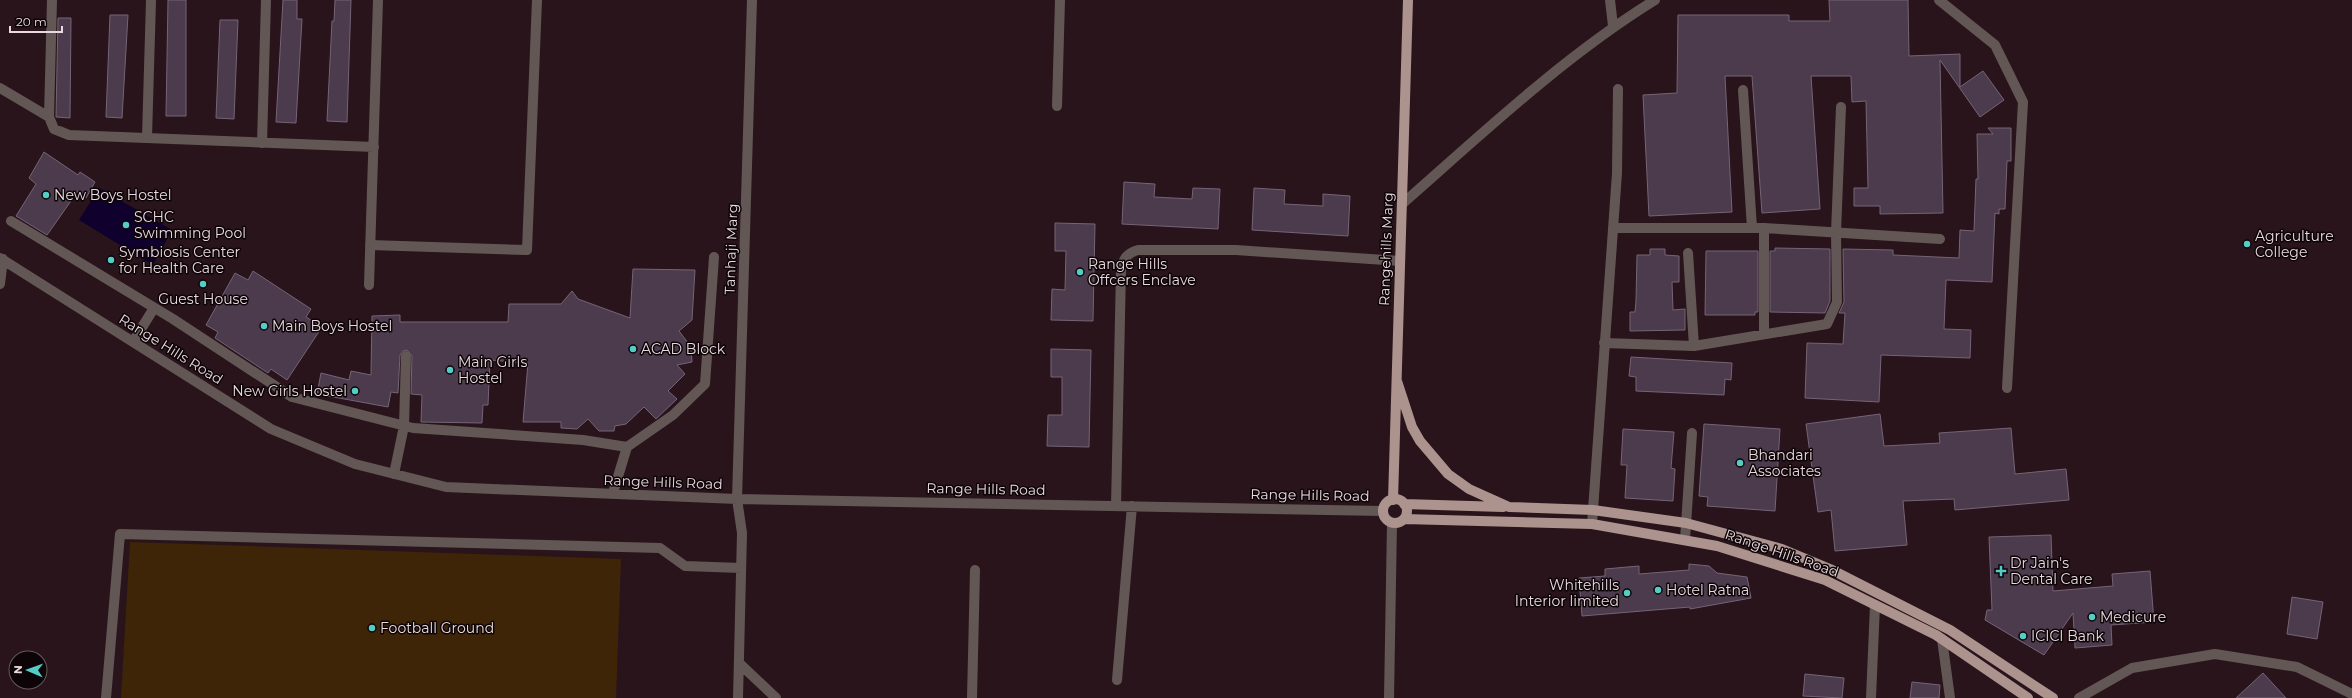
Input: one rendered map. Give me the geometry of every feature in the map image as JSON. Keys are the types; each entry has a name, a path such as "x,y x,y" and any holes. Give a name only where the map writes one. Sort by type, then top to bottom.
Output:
{"main road":[{"name":"Rangehills Marg","path":"1393,500 1408,0"},
{"path":"1397,380 1412,427 1430,455 1448,474 1469,489 1509,507"},
{"path":"1404,504 1406,512 1404,519 1392,523 1386,519 1383,511 1386,504 1393,500 1404,504 1593,510 1686,523 1782,549 1830,569 1950,630 2053,698"},
{"name":"Range Hills Road","path":"1404,519 1592,524 1717,546 1825,580 1942,639 2028,698"}],"street":[{"path":"52,0 49,117 54,130 69,136 147,137 374,147"},
{"path":"147,137 151,0"},
{"path":"262,143 266,0"},
{"path":"369,286 378,0"},
{"path":"370,245 527,250 536,0"},
{"name":"Tanhaji Marg","path":"738,698 742,533 737,499 752,0"},
{"path":"1057,106 1060,0"},
{"path":"1610,0 1613,26"},
{"path":"1402,204 1526,95 1613,26 1655,0"},
{"path":"1939,0 1995,45 2023,102 2007,388"},
{"path":"0,88 49,117"},
{"path":"1592,524 1617,173 1618,89"},
{"path":"1743,90 1752,228"},
{"path":"1604,343 1694,346 1827,324 1838,302 1836,232 1841,107"},
{"path":"11,221 154,308 292,397 404,426 582,440 626,447"},
{"path":"1613,228 1764,228 1940,239"},
{"path":"1764,228 1764,334"},
{"path":"1116,506 1121,270 1123,262 1131,252 1138,250 1236,250 1400,261"},
{"path":"1688,253 1694,346"},
{"path":"613,494 626,447 673,415 705,384 714,258"},
{"path":"0,284 1,259"},
{"name":"Range Hills Road","path":"1,259 272,429 355,464 446,487 737,499 1383,511"},
{"path":"133,342 154,308"},
{"path":"394,474 404,426 406,356"},
{"path":"1685,540 1692,433"},
{"path":"1118,680 1132,506"},
{"path":"1389,698 1392,523"},
{"path":"106,698 120,534 660,548 685,566 741,568"},
{"path":"972,698 974,570"},
{"path":"1871,698 1876,605"},
{"path":"1942,639 1950,698"},
{"path":"2079,698 2132,668 2214,654 2297,667 2352,694"},
{"path":"738,663 776,698"}],"shaded area":[{"name":"SCHC Swimming Pool","path":"99,188 172,230 153,265 79,220"},
{"name":"Football Ground","path":"130,542 621,559 616,698 121,698"}],"building":[{"path":"168,0 186,0 186,116 166,116"},
{"path":"283,0 297,0 297,19 302,19 296,123 276,122"},
{"path":"335,0 351,0 347,122 327,121 332,21 334,21"},
{"path":"1829,0 1908,0 1909,56 1960,54 1960,87 1983,71 2004,100 1980,117 1940,60 1943,213 1880,214 1880,206 1854,206 1854,188 1868,188 1866,101 1852,102 1851,76 1811,76 1820,209 1762,213 1752,76 1725,76 1732,212 1649,216 1643,95 1677,93 1678,15 1789,15 1789,21 1830,21"},
{"path":"110,15 128,15 122,118 106,117"},
{"path":"58,18 71,18 70,118 56,117"},
{"path":"220,20 238,20 234,119 216,118"},
{"path":"1988,128 2011,128 2011,161 2007,161 2005,209 1999,209 1999,214 1995,213 1992,282 1946,280 1944,329 1971,330 1970,358 1881,355 1879,402 1805,398 1807,343 1843,344 1845,313 1839,313 1844,302 1843,249 1893,250 1893,255 1959,258 1960,230 1974,231 1976,179 1978,179 1977,134 1993,134"},
{"name":"New Boys Hostel","path":"44,152 78,175 80,172 95,182 86,198 78,191 47,235 16,216 36,184 29,178"},
{"name":"Range Hills Offcers Enclave","path":"1124,182 1155,184 1154,197 1192,199 1193,188 1220,189 1218,229 1122,224"},
{"path":"1254,188 1285,190 1284,204 1323,206 1323,194 1350,196 1348,236 1252,230"},
{"name":"Range Hills Offcers Enclave","path":"1055,223 1095,224 1093,321 1051,320 1052,289 1065,290 1066,251 1055,251"},
{"path":"1775,248 1830,249 1830,301 1825,313 1770,312 1770,251 1775,251"},
{"path":"1650,249 1665,249 1665,255 1679,256 1679,282 1672,282 1673,310 1685,309 1685,330 1630,331 1630,312 1635,312 1637,255 1650,255"},
{"path":"1706,251 1758,251 1758,312 1755,312 1755,315 1705,315"},
{"path":"633,269 695,270 692,320 679,331 691,347 692,362 677,365 685,374 668,391 677,399 656,419 644,407 626,424 615,426 614,431 599,431 588,419 577,429 561,428 561,422 523,422 528,363 490,360 488,405 483,405 482,423 421,422 422,395 411,394 412,356 407,350 403,351 400,355 398,393 391,392 388,407 317,394 321,373 349,380 351,371 371,375 372,316 400,315 400,322 508,322 509,304 561,304 572,291 578,299 630,318"},
{"name":"Main Boys Hostel","path":"253,271 311,309 306,317 322,327 287,380 271,369 268,373 215,338 218,332 206,325 235,273 248,280"},
{"path":"1051,349 1091,350 1089,447 1047,446 1048,415 1062,415 1062,377 1051,377"},
{"path":"1631,357 1732,363 1731,380 1725,379 1724,395 1636,391 1636,377 1629,376"},
{"path":"1880,414 1884,446 1940,443 1939,433 2011,428 2015,474 2066,469 2069,500 1955,510 1954,499 1903,501 1907,545 1835,551 1831,510 1818,512 1806,424"},
{"name":"Bhandari Associates","path":"1704,424 1780,429 1775,511 1707,506 1708,497 1699,496"},
{"path":"1623,429 1674,432 1671,468 1675,469 1673,501 1625,498 1627,465 1621,465"},
{"path":"2051,535 2053,591 2113,586 2112,574 2150,571 2154,622 2111,625 2112,645 2075,648 2073,613 2044,655 1985,620 1987,610 1992,610 1989,537"},
{"path":"1689,564 1709,566 1717,573 1747,577 1751,598 1690,609 1690,607 1582,616 1579,578 1605,576 1605,569 1639,566 1639,574 1689,570"},
{"path":"2292,597 2323,602 2317,639 2287,634"},
{"path":"2263,673 2286,698 2236,698"},
{"path":"1805,674 1844,678 1842,698 1803,696"},
{"path":"1912,682 1940,685 1939,698 1910,698"}],"place":[{"name":"New Boys Hostel","path":"46,195"},
{"name":"SCHC Swimming Pool","path":"126,225"},
{"name":"Agriculture College","path":"2247,244"},
{"name":"Symbiosis Center for Health Care","path":"111,260"},
{"name":"Range Hills Offcers Enclave","path":"1080,272"},
{"name":"Guest House","path":"203,284"},
{"name":"Main Boys Hostel","path":"264,326"},
{"name":"ACAD Block","path":"633,349"},
{"name":"Main Girls Hostel","path":"450,370"},
{"name":"New Girls Hostel","path":"355,391"},
{"name":"Bhandari Associates","path":"1740,463"},
{"name":"Dr Jain's Dental Care","path":"2001,571"},
{"name":"Hotel Ratna","path":"1658,590"},
{"name":"Whitehills Interior limited","path":"1627,593"},
{"name":"Medicure","path":"2092,617"},
{"name":"Football Ground","path":"372,628"},
{"name":"ICICI Bank","path":"2023,636"}]}
